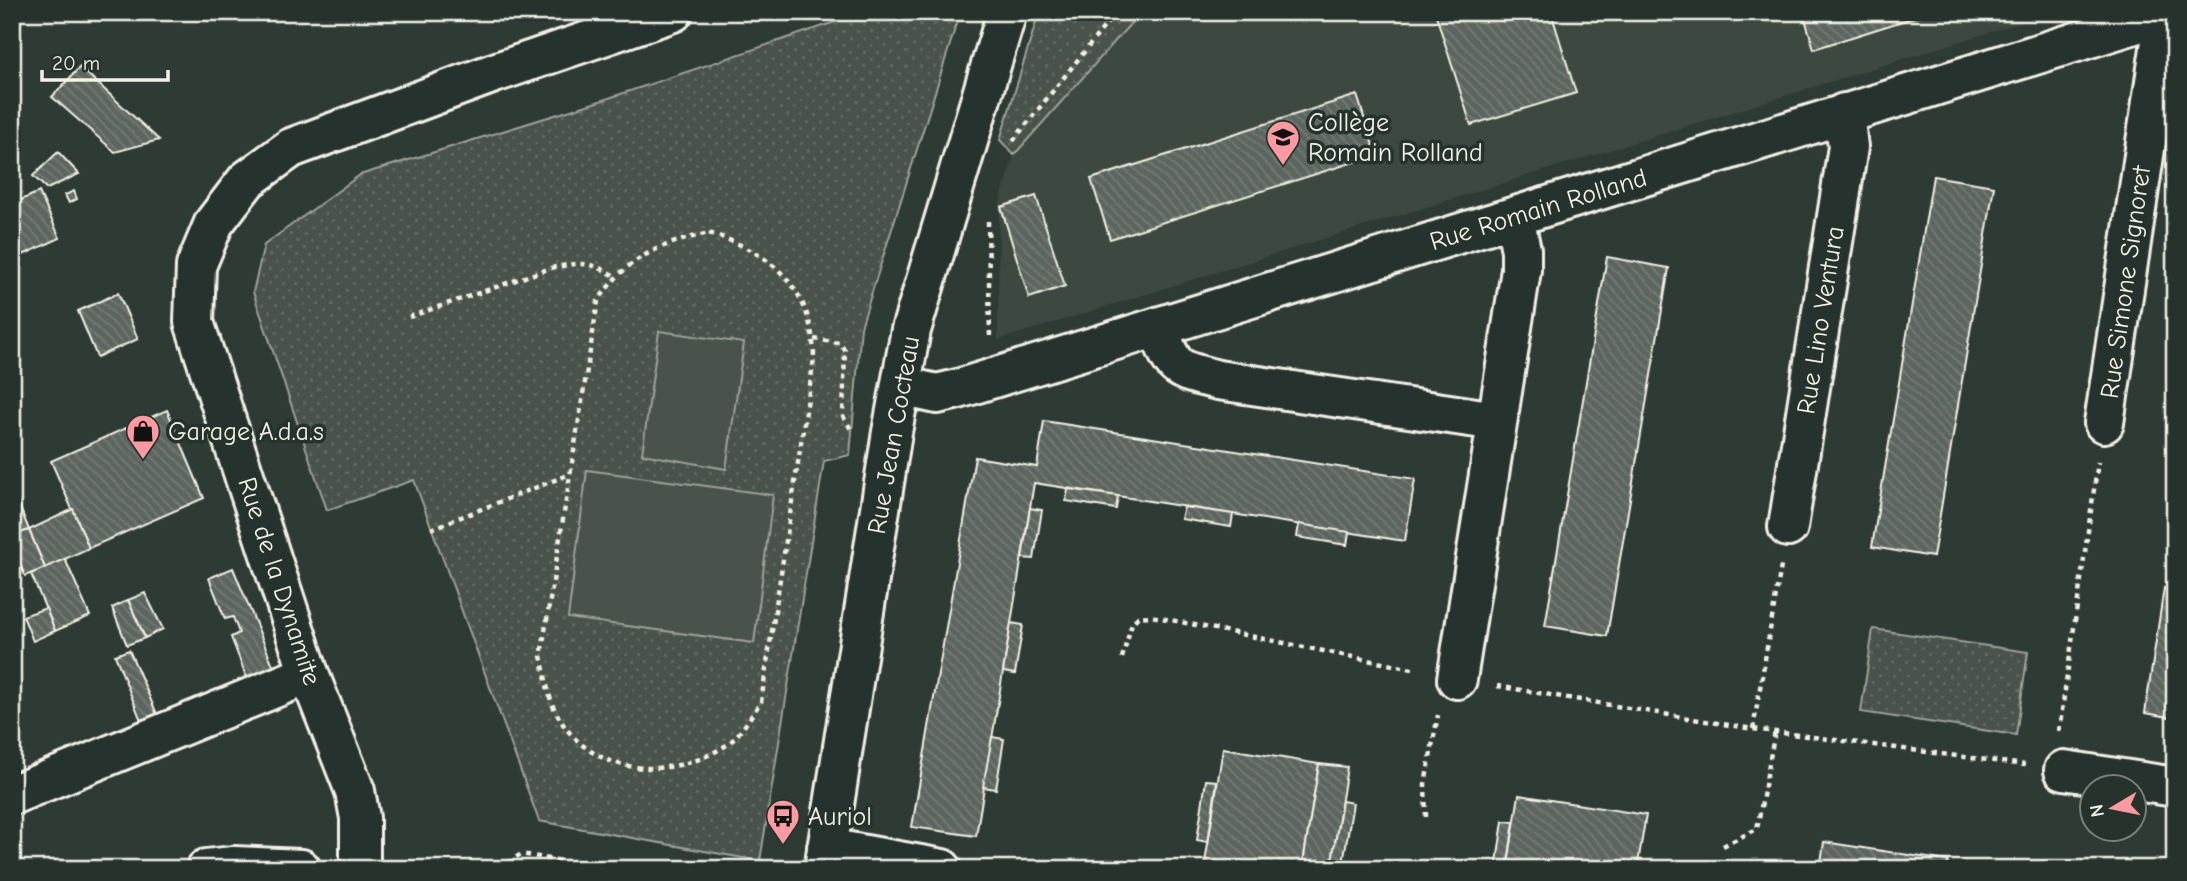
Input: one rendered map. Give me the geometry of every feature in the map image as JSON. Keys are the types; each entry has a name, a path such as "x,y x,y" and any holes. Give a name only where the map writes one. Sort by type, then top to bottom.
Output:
{"street":[{"name":"Rue de la Dynamite","path":"360,869 360,818 355,791 309,674 194,322 196,266 214,223 247,180 291,148 494,73 673,12"},
{"name":"Rue Jean Cocteau","path":"825,858 901,386 928,266 1007,12"},
{"name":"Rue Romain Rolland","path":"901,386 937,394 2169,14"},
{"name":"Rue Simone Signoret","path":"2104,424 2169,14"},
{"name":"Rue Lino Ventura","path":"1788,527 1848,147 1844,113"},
{"path":"1451,677 1521,270 1521,250 1514,217"},
{"path":"1158,327 1170,359 1185,372 1218,380 1497,421"},
{"path":"12,795 309,674"},
{"path":"2059,769 2175,787"},
{"path":"825,858 942,869"},
{"path":"206,869 234,866 301,869"}],"path":[{"path":"1007,148 1116,12"},
{"path":"990,208 991,378"},
{"path":"709,233 744,244 774,263 790,284 809,318 814,339 814,359 761,702 730,742 696,762 660,770 618,765 579,742 554,708 541,656 598,301 615,276 665,243 709,233"},
{"path":"409,317 563,265 595,264 615,276"},
{"path":"814,339 839,344 845,350 843,416 848,427 852,431 892,432"},
{"path":"1122,658 1132,623 1138,617 1151,616 1451,677 1753,729 2059,769 2104,424"},
{"path":"431,529 570,473"},
{"path":"1753,729 1788,527"},
{"path":"1426,817 1425,784 1451,677"},
{"path":"1723,846 1757,829 1775,731"},
{"path":"500,869 521,854 608,869"}],"shaded area":[{"path":"865,12 958,12 958,19 861,327 850,455 824,461 760,861 539,821 414,480 327,510 253,292 264,245 360,175 597,102"},
{"path":"1039,12 1141,12 1014,155 1000,140"},
{"name":"Collège Romain Rolland","path":"1141,12 2055,12 998,340 999,206 1014,155"},
{"path":"659,331 744,343 726,469 642,454"},
{"path":"587,470 773,495 754,643 568,618"},
{"path":"1873,629 2028,652 2016,735 1861,712"}],"building":[{"path":"1435,12 1551,12 1576,93 1471,125"},
{"path":"1803,12 1931,12 1814,49"},
{"path":"80,67 159,140 115,152 52,97"},
{"path":"1357,95 1376,155 1110,239 1091,179"},
{"path":"58,152 79,174 47,189 33,176"},
{"path":"1933,176 1994,186 1933,557 1872,547"},
{"path":"74,191 77,199 69,203 65,195"},
{"path":"39,192 60,238 12,260 12,204"},
{"path":"1036,196 1065,286 1029,298 1001,207"},
{"path":"1607,257 1669,268 1607,636 1545,626"},
{"path":"118,293 138,339 97,357 78,311"},
{"path":"167,410 204,498 89,548 51,461"},
{"path":"1044,421 1415,479 1405,541 1034,483 976,836 912,827 975,457 1037,467"},
{"path":"12,488 29,530 12,536"},
{"path":"1068,489 1118,496 1116,509 1066,501"},
{"path":"1184,507 1233,514 1231,527 1181,519"},
{"path":"1030,508 1042,510 1034,559 1022,558"},
{"path":"73,509 89,548 45,568 29,530"},
{"path":"1299,524 1349,532 1347,545 1297,537"},
{"path":"29,530 45,568 25,576 12,546 12,536"},
{"path":"65,559 90,616 55,631 31,574"},
{"path":"233,568 277,675 250,686 231,637 239,633 233,617 225,619 209,578"},
{"path":"2164,588 2175,590 2175,718 2145,713"},
{"path":"145,593 163,629 145,638 128,600"},
{"path":"128,600 145,638 127,645 112,608"},
{"path":"46,608 55,631 33,641 23,616"},
{"path":"1011,623 1023,625 1015,674 1003,672"},
{"path":"129,650 160,721 144,728 115,655"},
{"path":"992,737 1004,739 996,789 983,787"},
{"path":"1223,748 1319,764 1302,869 1204,869"},
{"path":"1319,764 1347,767 1331,869 1302,869"},
{"path":"1206,780 1217,781 1208,842 1197,840"},
{"path":"1519,795 1646,815 1637,869 1507,869"},
{"path":"1342,801 1353,803 1343,863 1332,861"},
{"path":"1503,821 1514,822 1507,869 1496,869"},
{"path":"1824,842 1948,861 1947,869 1820,869"}],"place":[{"name":"Collège Romain Rolland","path":"1283,167"},
{"name":"Garage A.d.a.s","path":"143,461"},
{"name":"Auriol","path":"783,846"}]}
